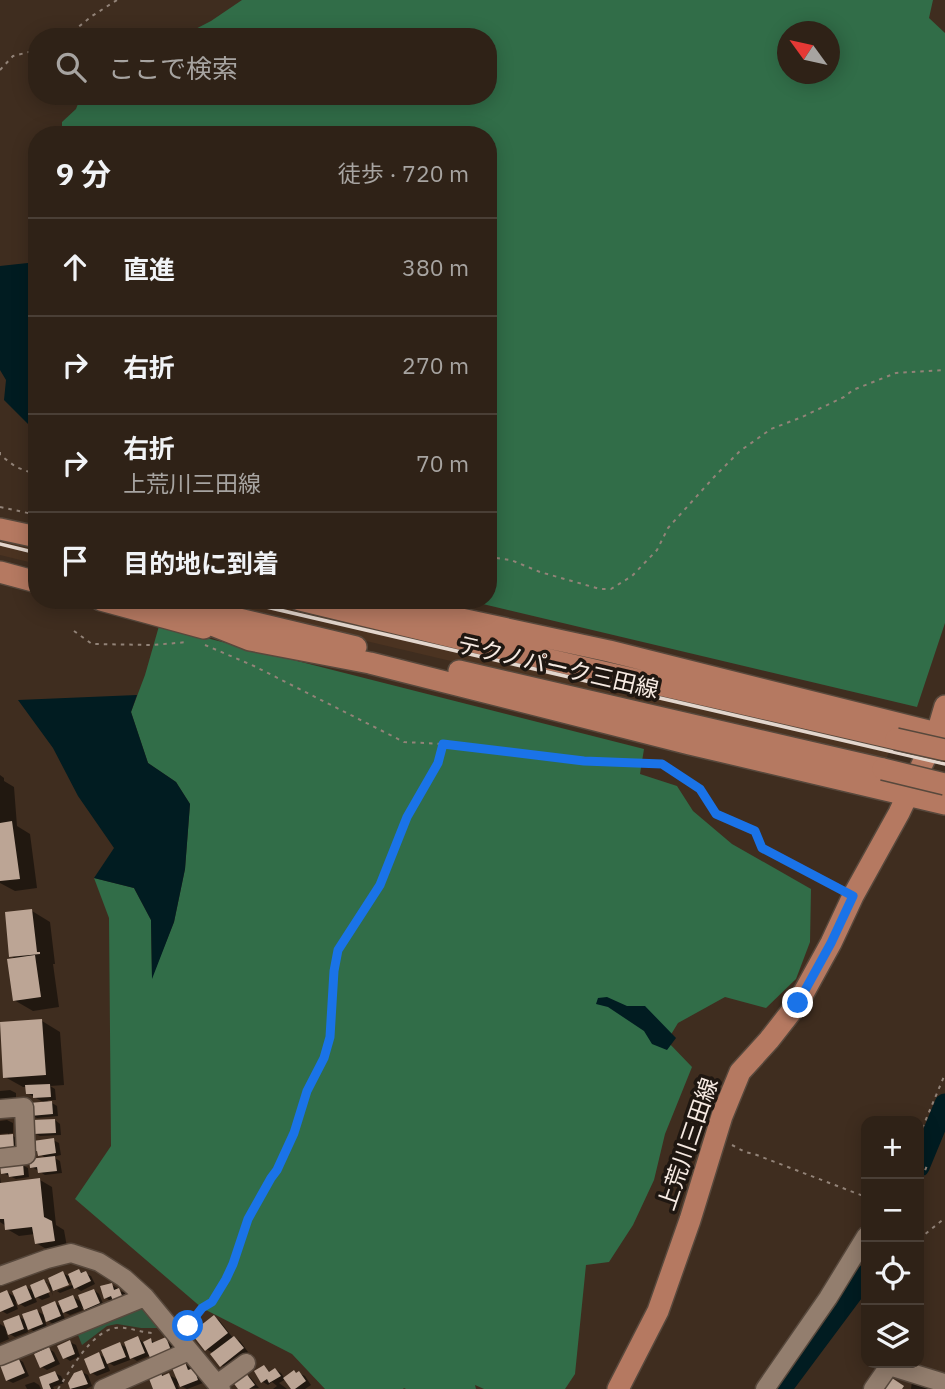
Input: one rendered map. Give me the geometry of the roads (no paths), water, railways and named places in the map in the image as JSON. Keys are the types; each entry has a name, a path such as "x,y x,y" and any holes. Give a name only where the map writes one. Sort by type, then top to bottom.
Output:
{"main road":[{"path":"0,515 28,521"},
{"path":"0,529 28,535"},
{"path":"0,559 28,567"},
{"path":"0,572 28,580"},
{"path":"135,609 250,640 370,663 690,744 945,804"},
{"path":"180,609 250,640"},
{"name":"テクノパーク三田線","path":"195,609 945,784"},
{"name":"テクノパーク三田線","path":"337,609 897,739 942,739"},
{"path":"415,609 609,651 942,739"},
{"name":"上荒川三田線","path":"618,1389 658,1311 722,1116 740,1072 798,1003 853,896 942,739 945,706"}],"street":[{"path":"0,1109 24,1107 26,1155 0,1158"},
{"path":"765,1389 828,1298 862,1242"},
{"path":"0,1276 71,1253 99,1262 124,1278 145,1297 219,1387 246,1363"},
{"path":"0,1356 145,1297"},
{"path":"103,1389 189,1351"},
{"path":"873,1389 890,1366 942,1380"}],"water":[{"path":"28,263 28,424 4,400 6,380 0,370 0,266"},
{"path":"137,695 131,712 148,763 176,782 190,804 185,869 174,922 152,979 151,920 134,888 94,878 114,848 78,796 53,748 18,700"},
{"path":"607,997 627,1006 645,1006 676,1038 667,1050 652,1044 644,1031 608,1007 596,1004 598,998"}],"waterway":[{"path":"924,1155 945,1104"},
{"path":"781,1389 861,1282"}],"railway":[{"path":"0,544 28,551"},
{"path":"275,609 945,764"}]}
